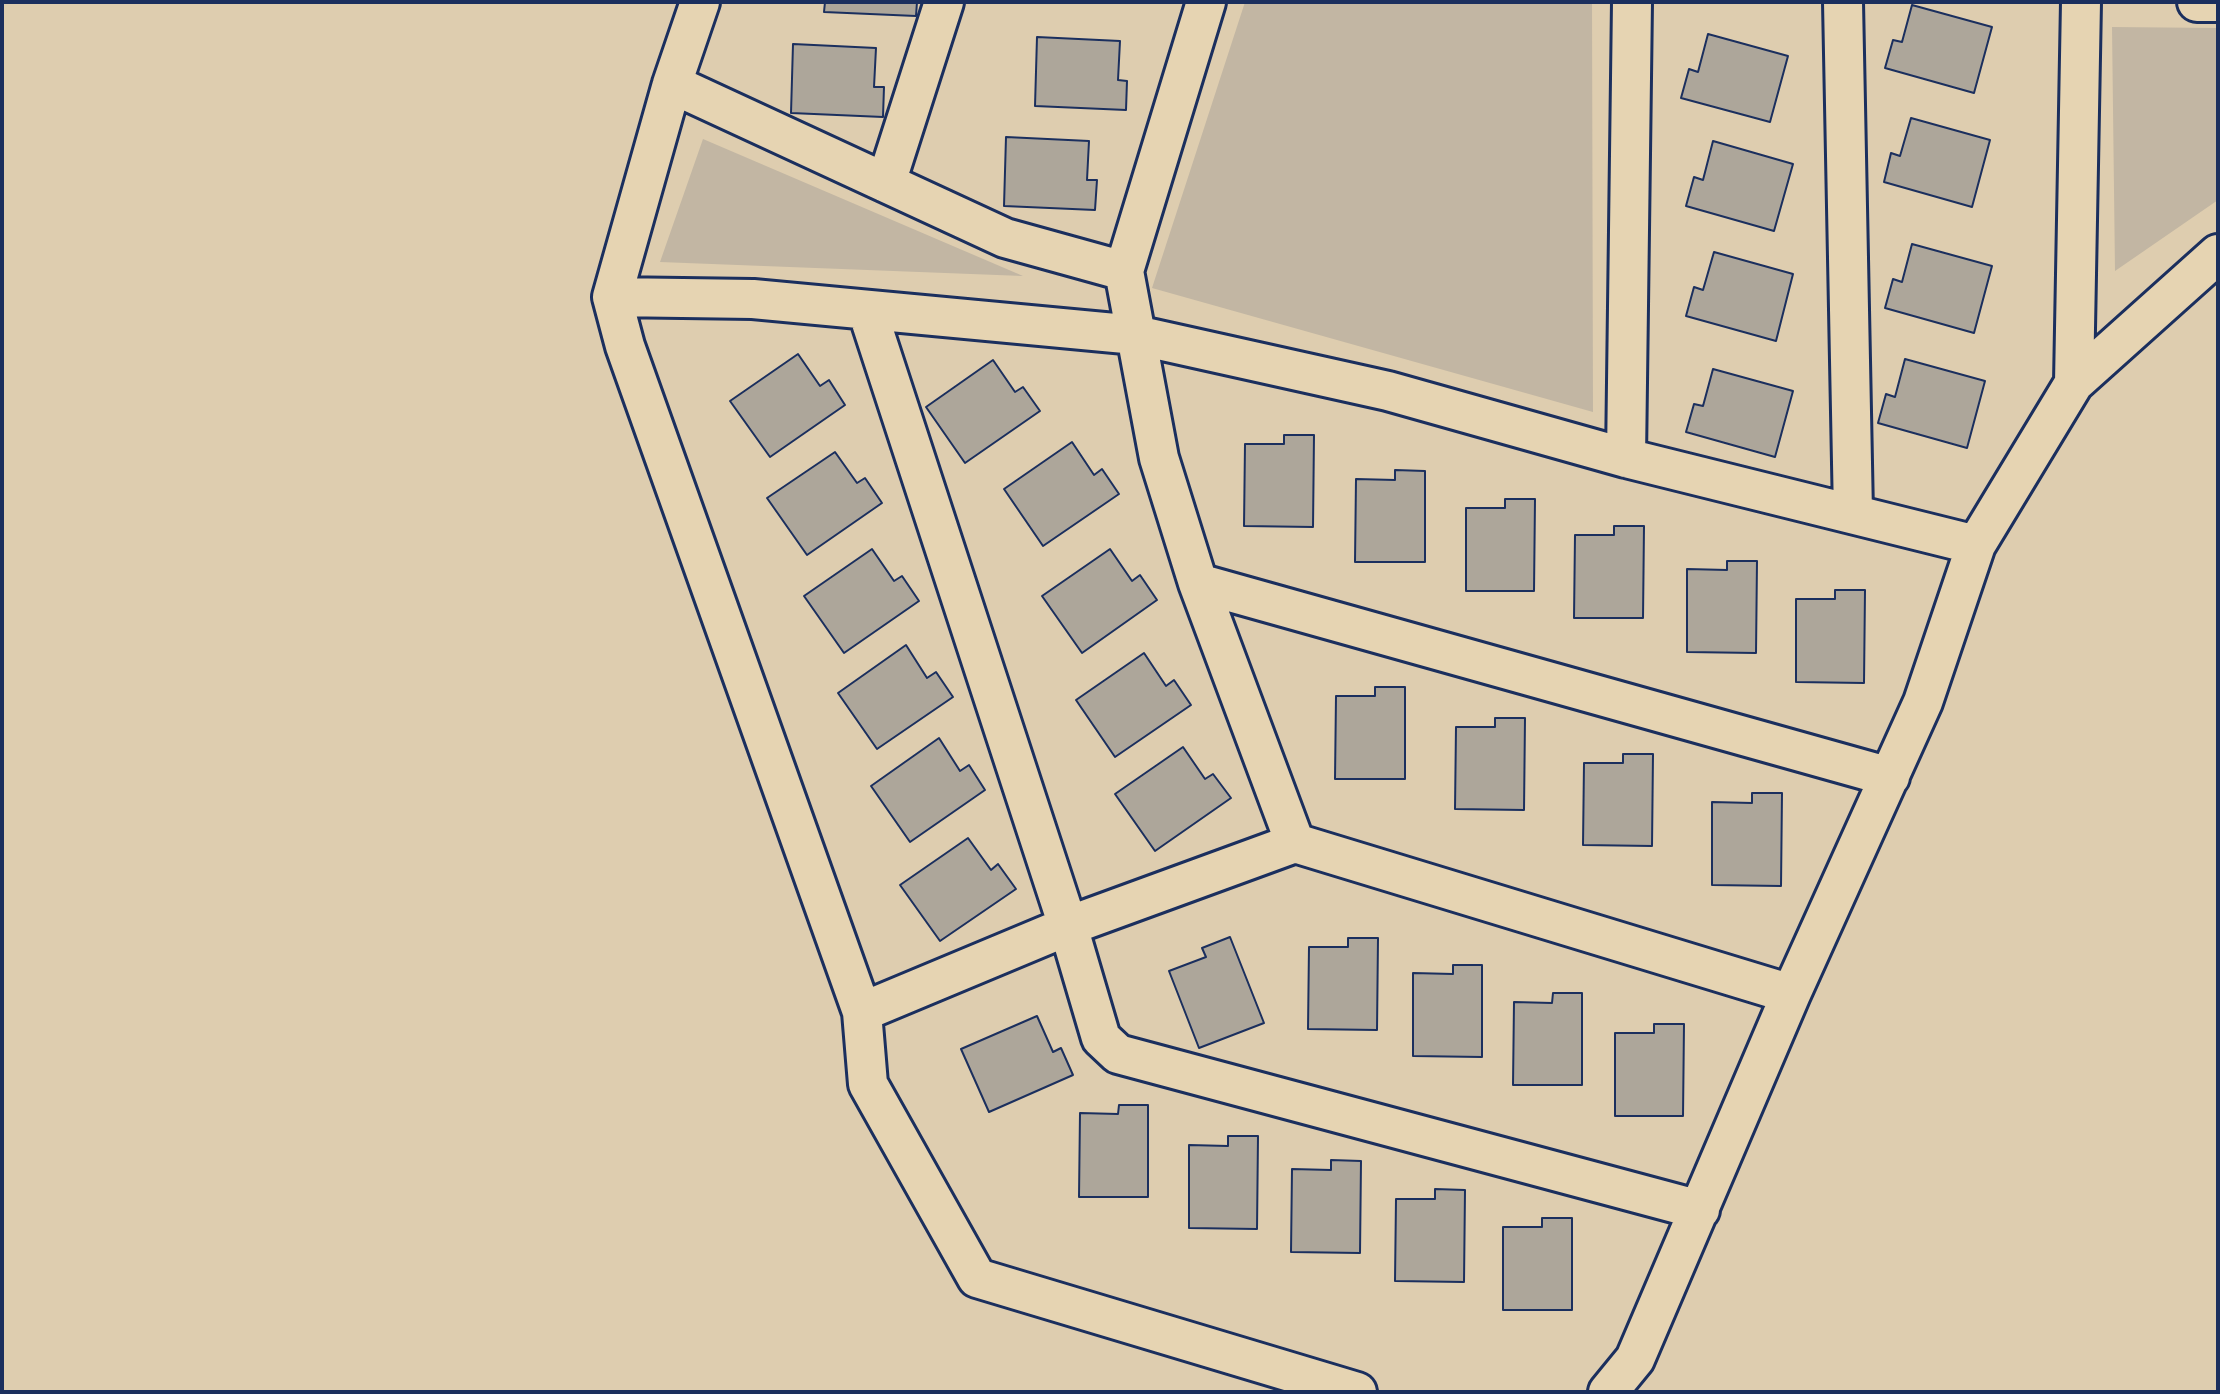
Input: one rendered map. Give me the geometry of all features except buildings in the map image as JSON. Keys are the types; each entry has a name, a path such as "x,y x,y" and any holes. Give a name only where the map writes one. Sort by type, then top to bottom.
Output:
{"street":[{"path":"700,2 672,84 612,297 625,346 862,1012 868,1084 977,1278 1357,1392"},
{"path":"886,183 944,2"},
{"path":"1206,2 1124,271 1159,458 1198,583 1295,843"},
{"path":"1626,458 1632,2"},
{"path":"1843,2 1853,514"},
{"path":"2074,383 2081,2"},
{"path":"2197,2 2218,2"},
{"path":"672,84 1005,238 1124,271"},
{"path":"1608,1392 1635,1359 1791,994 1923,702 1976,545 2074,383 2218,254"},
{"path":"612,297 753,299 1136,335 1388,391 1626,458 1976,545"},
{"path":"867,310 1068,926 1101,1038 1118,1054 1700,1210"},
{"path":"1198,583 1890,777"},
{"path":"862,1012 1068,926 1295,843 1791,994"}],"shaded area":[{"path":"1245,2 1592,2 1593,412 1152,288"},
{"path":"2112,27 2218,28 2218,200 2115,271"},
{"path":"703,139 1023,276 660,262"}]}
